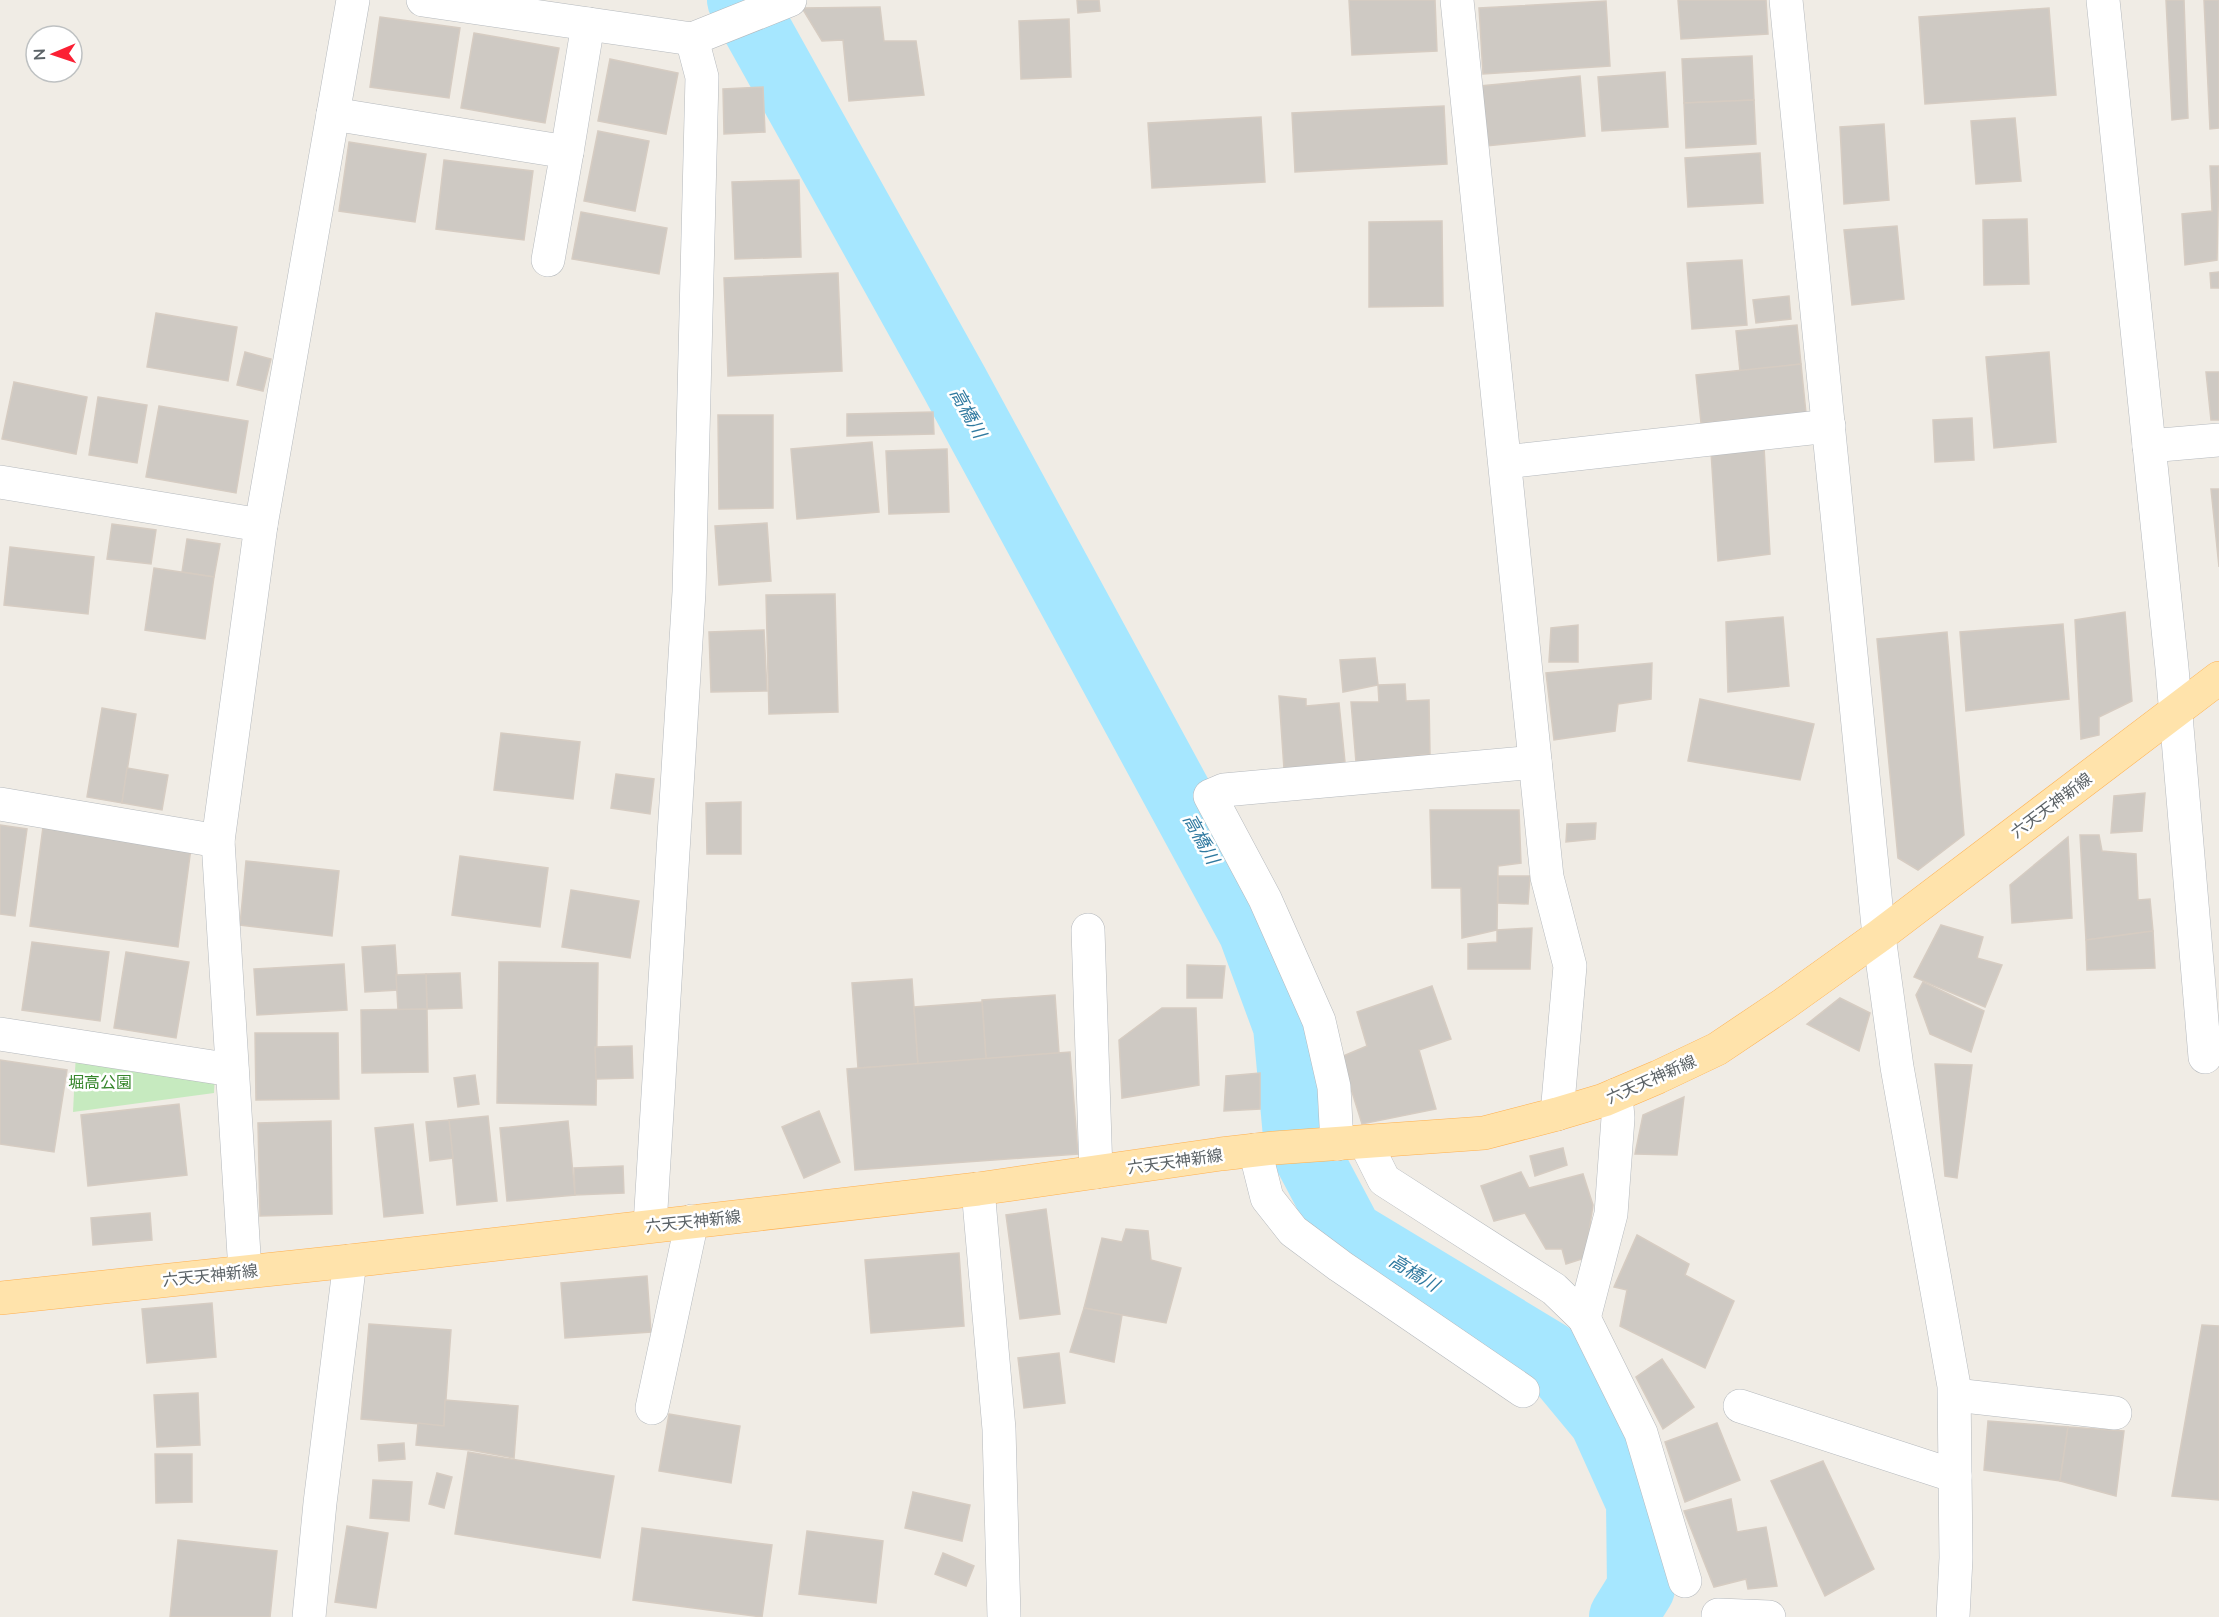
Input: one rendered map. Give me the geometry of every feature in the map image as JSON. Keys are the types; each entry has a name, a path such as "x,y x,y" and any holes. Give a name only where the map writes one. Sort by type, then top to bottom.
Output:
{"main road":[{"name":"六天天神新線","path":"0,1298 978,1190 1264,1149 1484,1133 1557,1114 1616,1095 1717,1049 1879,936 2219,678"}],"street":[{"path":"245,1271 218,841 261,525 353,0"},
{"path":"423,0 692,39 790,0"},
{"path":"1458,0 1546,877 1570,966 1557,1114"},
{"path":"1786,0 1879,936 1897,1067 1955,1395 1956,1558 1953,1617"},
{"path":"2103,0 2175,710 2205,1057"},
{"path":"548,260 588,24"},
{"path":"650,1226 689,592 702,77 692,39"},
{"path":"333,114 567,152"},
{"path":"1505,462 1829,426"},
{"path":"2149,446 2219,440"},
{"path":"0,482 261,525"},
{"path":"1535,762 1224,790 1210,796 1265,899 1319,1021 1334,1087 1351,1143 1384,1180 1554,1289 1584,1318 1641,1433 1685,1581"},
{"path":"0,804 218,841"},
{"path":"1088,930 1096,1172"},
{"path":"0,1034 232,1070"},
{"path":"1584,1318 1611,1214 1618,1118 1616,1095"},
{"path":"1264,1149 1267,1198 1293,1231 1340,1266 1523,1391"},
{"path":"978,1190 999,1429 1004,1617"},
{"path":"652,1408 692,1221"},
{"path":"309,1617 350,1261"},
{"path":"1955,1395 2115,1413"},
{"path":"1740,1406 1955,1476"},
{"path":"1718,1617 1718,1615 1769,1617"}],"green space":[{"name":"堀高公園","path":"76,1052 215,1073 214,1093 73,1112"}],"building":[{"path":"1077,0 1099,0 1100,11 1078,13"},
{"path":"1349,0 1435,0 1437,51 1352,55"},
{"path":"1678,0 1766,0 1768,34 1681,39"},
{"path":"2166,0 2184,0 2188,118 2172,120"},
{"path":"2204,0 2219,0 2219,128 2210,129"},
{"path":"1606,1 1610,66 1483,74 1479,8"},
{"path":"880,7 884,41 916,41 924,95 849,101 843,40 822,41 802,8"},
{"path":"2049,8 2056,95 1925,104 1919,17"},
{"path":"380,17 460,28 449,98 370,87"},
{"path":"1069,19 1071,77 1021,79 1019,21"},
{"path":"474,33 559,48 545,123 461,108"},
{"path":"1752,56 1754,100 1684,103 1682,59"},
{"path":"610,59 678,73 666,134 598,121"},
{"path":"1665,72 1668,127 1602,131 1598,77"},
{"path":"1580,76 1585,136 1486,146 1480,86"},
{"path":"763,87 765,132 724,134 723,89"},
{"path":"1754,100 1756,144 1686,148 1684,103"},
{"path":"1444,106 1447,164 1295,172 1292,113"},
{"path":"1261,117 1265,182 1152,188 1148,123"},
{"path":"2015,118 2021,181 1976,184 1971,121"},
{"path":"1884,124 1889,200 1844,204 1840,127"},
{"path":"598,131 649,141 635,211 584,201"},
{"path":"349,142 426,154 415,222 339,211"},
{"path":"1760,153 1763,203 1688,207 1685,158"},
{"path":"444,160 533,171 524,240 436,229"},
{"path":"2210,166 2219,166 2217,260 2185,265 2182,214 2212,211"},
{"path":"799,180 801,257 735,259 732,182"},
{"path":"581,212 667,228 659,274 572,259"},
{"path":"2027,219 2029,284 1984,285 1983,220"},
{"path":"1442,221 1443,306 1369,307 1369,222"},
{"path":"1897,226 1904,299 1852,305 1844,230"},
{"path":"1742,260 1747,325 1692,329 1687,263"},
{"path":"2219,272 2219,288 2211,288 2210,273"},
{"path":"838,273 842,371 728,376 724,278"},
{"path":"1789,296 1791,319 1756,323 1753,300"},
{"path":"156,313 237,327 228,381 147,367"},
{"path":"1797,325 1801,364 1740,371 1736,331"},
{"path":"245,352 271,359 263,391 237,385"},
{"path":"2049,352 2056,442 1994,448 1986,357"},
{"path":"1801,364 1806,413 1701,423 1696,375"},
{"path":"2206,372 2219,372 2219,420 2211,420"},
{"path":"14,382 87,397 76,454 2,439"},
{"path":"98,397 147,405 137,463 89,455"},
{"path":"159,406 248,421 236,493 146,477"},
{"path":"933,412 934,434 847,436 847,414"},
{"path":"718,415 773,415 773,508 719,509"},
{"path":"1972,418 1974,460 1935,462 1933,420"},
{"path":"872,442 879,512 797,519 791,449"},
{"path":"1764,447 1770,554 1718,561 1711,452"},
{"path":"947,449 949,512 889,514 886,451"},
{"path":"2211,489 2219,489 2219,567"},
{"path":"767,523 771,581 719,585 715,526"},
{"path":"112,524 156,530 151,564 107,559"},
{"path":"187,539 220,544 214,577 182,572"},
{"path":"10,547 94,557 88,614 4,605"},
{"path":"154,568 214,577 205,639 145,630"},
{"path":"835,594 838,712 769,714 766,595"},
{"path":"2125,612 2132,701 2099,717 2099,735 2081,739 2075,620"},
{"path":"1783,617 1789,686 1728,692 1726,622"},
{"path":"2063,624 2069,699 1966,711 1960,632"},
{"path":"1578,625 1578,662 1549,662 1551,628"},
{"path":"764,630 767,691 711,692 709,632"},
{"path":"1947,632 1964,835 1918,870 1898,858 1877,639"},
{"path":"1375,658 1378,685 1343,692 1340,660"},
{"path":"1652,663 1651,699 1618,704 1615,731 1554,740 1546,673"},
{"path":"1405,684 1406,701 1429,700 1430,754 1356,762 1351,702 1379,702 1378,685"},
{"path":"1279,696 1306,699 1306,706 1339,703 1345,762 1284,769"},
{"path":"1700,699 1814,724 1800,780 1688,761"},
{"path":"102,708 136,714 122,803 87,797"},
{"path":"501,733 580,742 573,799 494,790"},
{"path":"127,768 168,775 162,810 122,803"},
{"path":"616,774 654,779 650,814 611,808"},
{"path":"2145,793 2142,831 2111,833 2114,796"},
{"path":"741,802 741,854 707,854 706,803"},
{"path":"1430,810 1519,810 1521,863 1498,866 1497,930 1462,938 1461,888 1432,888"},
{"path":"1596,823 1595,839 1566,842 1567,824"},
{"path":"0,825 27,829 15,916 0,914"},
{"path":"43,827 191,848 178,947 30,926"},
{"path":"2080,835 2099,835 2102,851 2136,854 2138,900 2150,899 2153,931 2086,940"},
{"path":"2068,837 2072,918 2012,923 2010,885"},
{"path":"460,856 548,868 540,927 452,915"},
{"path":"246,861 339,871 332,936 240,925"},
{"path":"1498,876 1530,876 1528,904 1498,903"},
{"path":"571,890 639,901 630,958 562,947"},
{"path":"1941,925 1983,937 1977,958 2002,965 1985,1007 1914,977"},
{"path":"1532,928 1530,969 1468,969 1468,944 1497,942 1497,930"},
{"path":"2153,931 2155,968 2087,970 2086,940"},
{"path":"32,942 109,952 100,1021 22,1010"},
{"path":"395,945 398,990 365,992 362,947"},
{"path":"126,952 189,962 176,1038 114,1028"},
{"path":"499,962 598,963 596,1105 497,1103"},
{"path":"344,964 347,1010 257,1015 254,969"},
{"path":"1187,965 1225,966 1222,998 1187,998"},
{"path":"460,973 462,1008 427,1009 426,974"},
{"path":"426,974 427,1009 398,1010 396,975"},
{"path":"912,979 918,1064 858,1068 852,983"},
{"path":"1923,982 1984,1011 1971,1052 1930,1034 1916,995"},
{"path":"1432,986 1451,1039 1419,1050 1436,1109 1362,1124 1341,1057 1367,1046 1357,1012"},
{"path":"1055,995 1059,1053 986,1059 982,1000"},
{"path":"1840,998 1870,1013 1859,1051 1807,1024"},
{"path":"982,1002 986,1059 918,1064 914,1007"},
{"path":"1162,1008 1196,1008 1199,1085 1122,1098 1119,1040"},
{"path":"427,1009 428,1072 362,1073 361,1010"},
{"path":"255,1033 338,1033 339,1099 256,1100"},
{"path":"632,1046 633,1078 596,1079 595,1047"},
{"path":"1070,1052 1078,1154 855,1170 847,1069"},
{"path":"0,1060 67,1070 54,1152 0,1144"},
{"path":"1935,1064 1972,1065 1957,1178 1945,1176"},
{"path":"1260,1073 1260,1109 1224,1111 1226,1076"},
{"path":"475,1075 479,1104 458,1107 454,1078"},
{"path":"1684,1097 1677,1155 1635,1154 1643,1115"},
{"path":"179,1104 187,1175 88,1186 81,1115"},
{"path":"819,1111 840,1162 804,1178 782,1127"},
{"path":"488,1116 497,1201 457,1205 449,1120"},
{"path":"449,1120 453,1158 430,1161 426,1122"},
{"path":"331,1121 332,1214 260,1216 258,1123"},
{"path":"568,1121 575,1195 507,1201 500,1128"},
{"path":"413,1124 423,1213 384,1217 375,1128"},
{"path":"1563,1148 1567,1165 1535,1176 1530,1156"},
{"path":"623,1166 624,1193 575,1195 574,1168"},
{"path":"1521,1172 1529,1188 1583,1174 1593,1205 1585,1258 1566,1264 1562,1249 1546,1249 1525,1213 1494,1221 1481,1186"},
{"path":"1046,1209 1060,1314 1020,1319 1006,1215"},
{"path":"150,1213 152,1240 93,1245 91,1218"},
{"path":"1126,1229 1148,1231 1151,1260 1181,1268 1166,1323 1084,1308 1102,1238 1122,1242"},
{"path":"1637,1235 1689,1264 1685,1275 1734,1301 1705,1368 1620,1326 1627,1290 1614,1287"},
{"path":"959,1253 964,1326 871,1333 865,1260"},
{"path":"647,1276 651,1332 565,1338 561,1283"},
{"path":"212,1303 216,1357 147,1363 142,1309"},
{"path":"1084,1308 1122,1315 1114,1362 1070,1352"},
{"path":"369,1324 451,1330 444,1426 361,1419"},
{"path":"2202,1325 2219,1326 2219,1500 2172,1496"},
{"path":"1059,1353 1065,1403 1024,1408 1018,1358"},
{"path":"1662,1359 1694,1407 1663,1429 1636,1377"},
{"path":"198,1393 200,1445 157,1447 154,1395"},
{"path":"445,1400 518,1406 514,1458 470,1450 416,1445 418,1423 444,1426"},
{"path":"669,1414 740,1426 731,1483 659,1471"},
{"path":"1988,1421 2068,1427 2060,1481 1984,1470"},
{"path":"1717,1423 1740,1480 1685,1502 1665,1442"},
{"path":"2068,1427 2124,1431 2116,1496 2060,1481"},
{"path":"404,1443 405,1459 379,1461 378,1445"},
{"path":"468,1452 614,1476 600,1558 455,1534"},
{"path":"155,1454 192,1454 192,1502 156,1503"},
{"path":"1823,1461 1874,1569 1825,1596 1771,1481"},
{"path":"437,1473 452,1477 444,1508 429,1504"},
{"path":"373,1480 412,1482 409,1521 370,1518"},
{"path":"913,1492 970,1505 962,1541 905,1528"},
{"path":"1731,1499 1737,1532 1766,1527 1777,1586 1748,1589 1746,1579 1714,1587 1684,1511"},
{"path":"347,1526 388,1533 376,1608 335,1602"},
{"path":"642,1528 772,1545 762,1617 633,1600"},
{"path":"807,1531 883,1541 876,1603 799,1594"},
{"path":"178,1540 277,1551 270,1617 170,1617"},
{"path":"943,1553 974,1566 966,1586 935,1574"}],"waterway":[{"name":"高橋川","path":"741,0 954,382 1252,931 1287,1026 1297,1136 1349,1234 1549,1355 1603,1420 1640,1502 1641,1588 1623,1617"}]}
